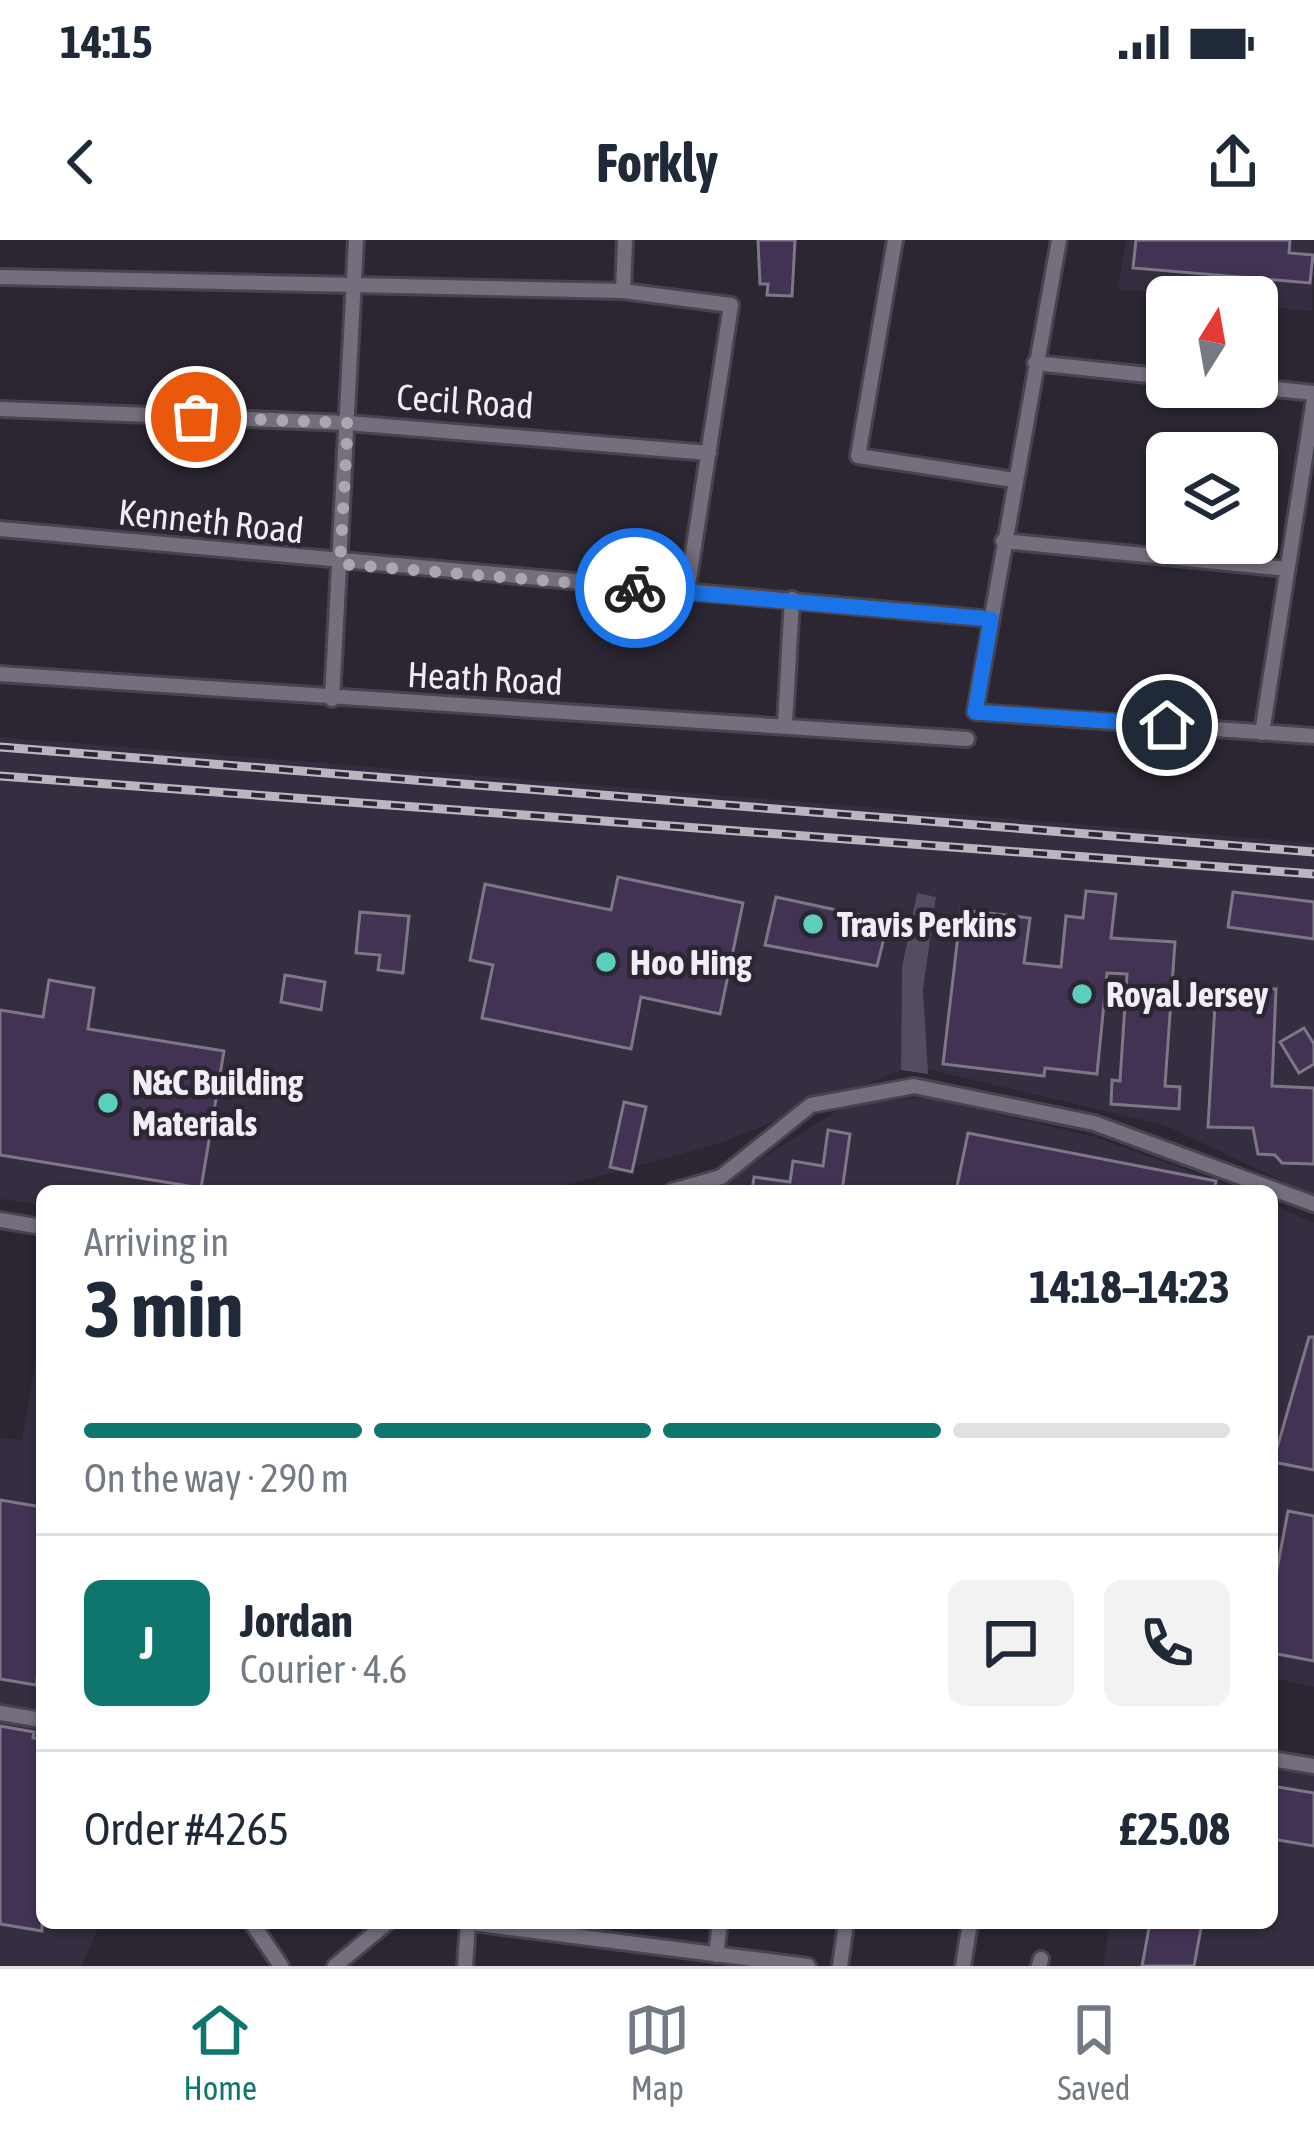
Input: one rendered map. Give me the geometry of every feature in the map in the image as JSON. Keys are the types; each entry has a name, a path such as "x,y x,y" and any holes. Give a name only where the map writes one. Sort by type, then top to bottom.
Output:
{"street":[{"path":"332,699 356,240"},
{"path":"623,291 625,240"},
{"path":"895,240 858,456 1014,480"},
{"path":"1058,240 975,712 1314,736"},
{"path":"0,277 623,291 731,305 687,592"},
{"path":"1035,363 1146,375"},
{"path":"1262,733 1314,396 1278,390"},
{"name":"Cecil Road","path":"0,409 348,423 709,453"},
{"name":"Kenneth Road","path":"0,529 340,564 991,619"},
{"path":"1003,541 1287,569"},
{"path":"785,724 792,599"},
{"name":"Heath Road","path":"0,674 968,739"},
{"path":"693,1185 721,1177 811,1105 914,1086 1094,1123 1262,1185"},
{"path":"1278,1191 1314,1204"},
{"path":"0,1220 36,1226"},
{"path":"0,1713 36,1719"},
{"path":"1278,1760 1314,1766"},
{"path":"256,1929 281,1966"},
{"path":"335,1966 380,1929"},
{"path":"465,1966 469,1929"},
{"path":"716,1955 719,1929"},
{"path":"840,1966 844,1929"},
{"path":"963,1966 969,1929"},
{"path":"573,1930 808,1966"}],"shaded area":[{"path":"1126,240 1314,240 1312,311 1278,307 1278,276 1146,276 1146,291 1118,290"},
{"path":"0,737 1314,843 1314,1196 1164,1125 927,1069 923,990 936,898 917,894 902,967 901,1070 718,1144 566,1185 36,1185 36,1204 0,1199"},
{"path":"917,893 936,897 923,990 928,1074 901,1070 902,967"},
{"path":"929,1098 1095,1137 1228,1185 720,1185 852,1101"},
{"path":"1278,1207 1314,1223 1314,1687 1278,1679"},
{"path":"36,1361 36,1929 97,1929 82,1966 0,1966 0,1438 22,1440"},
{"path":"1278,1759 1314,1766 1314,1966 1103,1966 1109,1929 1278,1929"}],"building":[{"path":"758,240 795,240 792,296 767,295 768,284 760,284"},
{"path":"1136,240 1290,240 1289,253 1313,255 1310,283 1278,280 1278,276 1133,268"},
{"name":"Hoo Hing","path":"618,877 743,903 720,1014 641,997 631,1049 482,1018 493,965 470,960 485,884 611,910"},
{"path":"1086,891 1116,894 1111,938 1175,942 1165,1086 1180,1087 1179,1109 1111,1104 1112,1080 1120,1081 1127,974 1107,973 1097,1074 1045,1068 1044,1076 943,1064 961,910 1030,918 1024,963 1061,967 1066,916 1083,918"},
{"path":"1233,892 1314,902 1314,939 1228,927"},
{"name":"Travis Perkins","path":"776,897 859,915 855,932 884,938 877,966 765,945"},
{"path":"360,912 409,916 403,973 378,970 380,955 356,953"},
{"path":"285,975 325,982 321,1010 281,1002"},
{"name":"N&C Building Materials","path":"49,980 94,988 88,1029 224,1051 202,1185 0,1155 0,1010 43,1017"},
{"path":"1216,987 1276,989 1272,1086 1314,1088 1314,1164 1282,1163 1275,1155 1258,1154 1253,1128 1208,1127"},
{"path":"1304,1028 1314,1044 1314,1064 1299,1073 1280,1042"},
{"path":"624,1102 646,1107 632,1172 610,1167"},
{"path":"828,1130 850,1134 843,1185 753,1185 754,1177 790,1182 793,1161 823,1166"},
{"path":"968,1133 1216,1181 1215,1185 957,1185"},
{"path":"1309,1337 1314,1337 1314,1470 1278,1463 1278,1445"},
{"path":"0,1500 36,1506 36,1685 0,1679"},
{"path":"1288,1511 1314,1516 1314,1661 1278,1654 1278,1564"},
{"path":"0,1726 34,1732 36,1738 36,1929 42,1931 0,1924"},
{"path":"1278,1787 1314,1793 1314,1846 1278,1840"},
{"path":"1149,1929 1201,1929 1194,1966 1142,1966"}],"railway":[{"path":"0,747 1314,852"},
{"path":"0,776 1314,874"}],"way so far":[{"path":"196,417 348,423 340,564 635,588"}],"place":[{"name":"Travis Perkins","path":"813,924"},
{"name":"Hoo Hing","path":"606,962"},
{"name":"Royal Jersey","path":"1082,994"},
{"name":"N&C Building Materials","path":"108,1103"}],"route":[{"path":"635,588 991,619 975,712 1167,725"}]}
